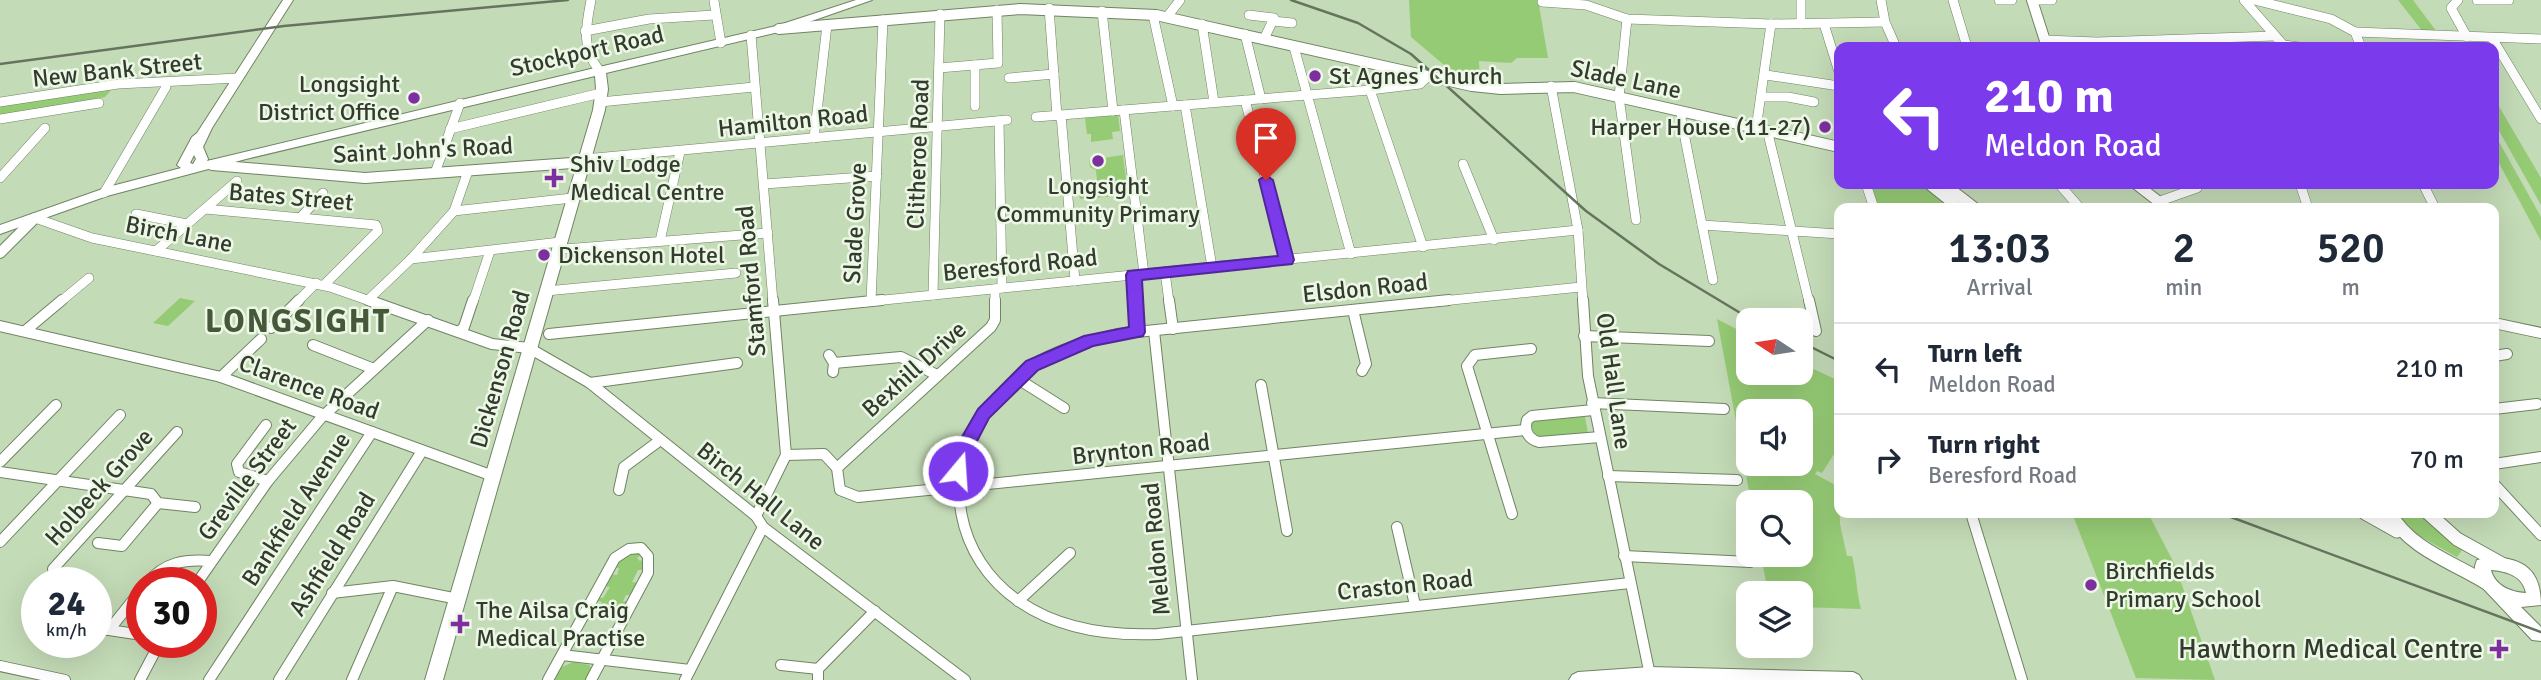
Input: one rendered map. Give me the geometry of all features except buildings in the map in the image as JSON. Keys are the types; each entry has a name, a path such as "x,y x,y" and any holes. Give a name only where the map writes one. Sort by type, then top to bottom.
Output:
{"highway":[{"path":"204,163 190,148 206,128 288,0"},
{"name":"Stockport Road","path":"5,228 104,193 204,163 316,139 751,35 823,21 867,0"},
{"name":"Dickenson Road","path":"434,680 584,159 600,97 603,79 599,70"},
{"path":"204,163 197,147 206,128"},
{"path":"2539,637 2491,587 2484,577 2482,567 2486,563 2502,564 2541,580"},
{"path":"2522,573 2533,585 2536,598"},
{"path":"2491,587 2517,599 2536,598"},
{"path":"2536,598 2528,605 2528,614 2539,637"},
{"path":"1578,680 1853,680"}],"main road":[{"path":"2032,0 2046,42"},
{"name":"Slade Lane","path":"823,21 883,20 1049,8 1153,15 1202,24 1427,78 1485,88 1574,87 1834,147"},
{"path":"536,166 565,159 584,159"},
{"name":"Saint John's Road","path":"204,163 365,178 572,163 584,159"},
{"path":"551,164 570,171 573,192"},
{"path":"1936,189 1953,203"},
{"path":"1950,189 1969,203"},
{"path":"2142,189 2160,203"},
{"path":"0,252 35,218"},
{"path":"0,252 9,235 5,228"},
{"path":"2374,518 2491,587"},
{"path":"2392,518 2413,540"},
{"path":"2435,518 2457,539 2502,564"}],"street":[{"path":"591,0 585,31 585,48 592,63 599,70"},
{"path":"1167,17 1180,0"},
{"path":"1801,0 1801,24"},
{"path":"1881,0 1885,22 1894,42"},
{"path":"1953,0 1966,42"},
{"path":"1998,0 2012,0"},
{"path":"2032,0 2052,0"},
{"path":"2244,0 2280,42"},
{"path":"2254,0 2279,8 2326,15 2356,32 2541,39"},
{"path":"2458,0 2451,8 2467,37"},
{"path":"2477,0 2509,0"},
{"path":"714,1 721,43"},
{"path":"1542,2 1586,5 1627,19 1770,24 1885,22"},
{"path":"1049,8 1075,281"},
{"path":"939,68 999,63 997,10"},
{"path":"1102,11 1113,111"},
{"name":"Clitheroe Road","path":"933,295 940,14"},
{"path":"585,31 649,19 715,15"},
{"path":"1153,15 1173,106"},
{"path":"1249,15 1274,18 1273,21"},
{"path":"1627,19 1619,97 1636,220"},
{"name":"Slade Grove","path":"871,301 883,20"},
{"path":"814,138 823,21"},
{"path":"1273,21 1292,23"},
{"path":"1264,39 1273,21"},
{"path":"1202,24 1214,102"},
{"path":"1756,129 1766,75 1770,24"},
{"path":"1824,24 1834,56"},
{"path":"2356,32 2358,42"},
{"path":"1245,34 1261,99"},
{"name":"Stamford Road","path":"751,35 786,455"},
{"path":"2182,42 2275,36"},
{"path":"2217,38 2220,42"},
{"path":"2492,38 2494,42"},
{"path":"1294,47 1351,254"},
{"path":"2499,50 2541,119"},
{"path":"975,65 975,106"},
{"path":"1009,78 1054,74"},
{"path":"1766,75 1834,85"},
{"name":"New Bank Street","path":"0,102 118,84 238,78"},
{"path":"1036,117 1370,90 1420,84 1427,78"},
{"name":"Old Hall Lane","path":"1551,86 1578,230 1584,336 1593,407 1650,678"},
{"path":"104,193 166,87"},
{"path":"450,130 600,97 754,87"},
{"path":"1370,90 1423,247"},
{"path":"1762,97 1788,97 1814,102"},
{"path":"1245,100 1287,260"},
{"path":"0,119 99,103"},
{"path":"435,173 460,103"},
{"path":"1185,104 1212,267"},
{"path":"1124,110 1139,275 1138,332"},
{"path":"1683,112 1681,118 1713,280"},
{"name":"Hamilton Road","path":"584,159 1003,121"},
{"name":"Bexhill Drive","path":"837,468 995,323 1003,121"},
{"path":"0,178 45,128"},
{"path":"1770,132 1769,138 1816,331"},
{"path":"660,241 680,152"},
{"path":"1463,164 1494,240"},
{"path":"368,300 411,259 454,211 468,171"},
{"path":"764,184 877,176"},
{"path":"156,251 237,181"},
{"path":"2063,189 2076,203"},
{"path":"2167,203 2195,189"},
{"path":"454,211 573,192"},
{"path":"301,217 323,193"},
{"name":"Bates Street","path":"205,209 249,215 334,218 376,225 378,231 320,284"},
{"path":"136,214 187,224"},
{"name":"Birch Lane","path":"35,218 92,238 320,284 499,346 530,348"},
{"path":"1702,225 1834,234"},
{"name":"Beresford Road","path":"549,334 1578,230"},
{"path":"411,259 560,242 564,249 768,233"},
{"path":"460,331 464,327 490,251"},
{"path":"1165,272 1173,329"},
{"path":"546,291 736,273"},
{"path":"25,331 89,278"},
{"path":"271,328 320,284"},
{"name":"Elsdon Road","path":"957,489 962,457 974,428 993,402 1032,366 1070,347 1117,334 1581,286"},
{"path":"1353,310 1366,364 1362,371"},
{"name":"Greville Street","path":"207,567 268,481 324,415 428,320"},
{"path":"2499,324 2541,333"},
{"name":"Clarence Road","path":"0,326 221,377 493,476"},
{"name":"Meldon Road","path":"1154,331 1192,680"},
{"path":"1584,336 1709,341"},
{"path":"221,377 261,339"},
{"path":"313,345 374,369"},
{"name":"Birch Hall Lane","path":"530,348 590,383 759,521 965,680"},
{"path":"1512,514 1468,370 1468,362 1475,355 1520,353 1531,349"},
{"path":"2499,355 2507,354"},
{"path":"832,363 901,357 937,375"},
{"path":"590,383 737,363"},
{"path":"1018,379 1064,408"},
{"path":"1261,385 1287,531"},
{"path":"2499,408 2538,404"},
{"path":"0,462 56,405"},
{"path":"1593,407 1724,409"},
{"name":"Brynton Road","path":"1593,407 1532,416 1527,419 1525,430 1530,438 1539,442 1600,437"},
{"path":"0,542 120,415"},
{"path":"267,425 252,438 237,464 239,472 268,481"},
{"name":"Brynton Road","path":"837,468 840,490 858,497 1169,468 1525,430"},
{"name":"Holbeck Grove","path":"55,567 177,432"},
{"name":"Bankfield Avenue","path":"209,680 372,432"},
{"path":"619,490 624,467 659,440"},
{"name":"Ashfield Road","path":"279,680 422,451"},
{"path":"562,655 688,675 759,521 786,455 824,454 837,468"},
{"path":"2499,463 2541,457"},
{"path":"0,472 151,494 158,503 195,507"},
{"path":"1608,476 1737,480"},
{"name":"Craston Road","path":"957,489 958,511 970,549 988,575 1018,601 1056,621 1096,631 1139,635 1185,631 1630,583"},
{"path":"2499,489 2536,523 2541,535"},
{"path":"98,543 126,546 158,503"},
{"path":"1973,518 2022,680"},
{"path":"1397,527 1415,605"},
{"path":"548,680 614,558 622,551 634,547 643,548 648,552 648,573 591,680"},
{"path":"1018,601 1070,552"},
{"path":"1624,556 1736,561"},
{"path":"163,567 173,561 187,559 211,561"},
{"path":"352,680 393,586"},
{"path":"331,593 393,586 458,599"},
{"path":"112,620 126,605"},
{"path":"781,665 818,675 875,611"},
{"path":"140,680 152,658"},
{"path":"0,666 61,680"}],"green space":[{"path":"1409,0 1538,0 1548,58 1517,58 1511,63 1479,61 1480,83 1463,81 1411,37"},
{"path":"2398,0 2413,0 2437,32 2423,32"},
{"path":"113,88 105,97 0,117 0,105"},
{"path":"2499,107 2541,178 2541,205 2499,131"},
{"path":"1118,115 1120,131 1112,132 1113,139 1091,142 1085,118"},
{"path":"2499,142 2541,217 2541,241 2499,163"},
{"path":"1123,155 1128,195 1080,199 1079,194 1094,192 1094,183 1097,182 1096,170 1090,167 1089,160"},
{"path":"1871,189 1928,189 1946,203 1875,203"},
{"path":"180,298 195,301 168,326 153,323"},
{"path":"1717,319 1736,329 1736,385 1813,385 1813,369 1834,379 1834,454 1822,473 1817,471 1815,474 1834,484 1834,518 1840,518 1847,556 1852,556 1861,609 1813,607 1813,581 1766,581 1763,567 1813,567 1813,490 1749,490 1746,476 1813,476 1813,399 1736,399 1736,421"},
{"path":"1578,415 1585,417 1588,433 1534,438 1528,422"},
{"path":"2074,518 2151,518 2175,565 2215,680 2136,678"},
{"path":"2398,518 2427,518 2463,549 2457,557 2403,527"},
{"path":"624,553 643,553 637,558 640,561 646,557 646,570 638,570 632,582 640,583 634,595 626,595 623,601 630,602 626,609 619,608 615,614 622,616 621,618 594,615 602,602 595,600 596,597 603,598 610,587 602,586 608,574 617,575 619,568 612,567"},
{"path":"573,662 589,665 592,669 589,680 552,680 562,667"}],"railway":[{"path":"0,64 284,26 568,0"},
{"path":"1291,0 1358,23 1411,54 1586,211 1659,264 1736,310"},
{"path":"1813,348 1834,358"},
{"path":"2233,518 2541,632"}],"place":[{"name":"St Agnes' Church","path":"1315,76"},
{"name":"Longsight District Office","path":"414,98"},
{"name":"Harper House (11-27)","path":"1825,127"},
{"name":"Longsight Community Primary","path":"1098,161"},
{"name":"Shiv Lodge Medical Centre","path":"554,178"},
{"name":"Dickenson Hotel","path":"544,255"},
{"name":"Birchfields Primary School","path":"2091,585"},
{"name":"The Ailsa Craig Medical Practise","path":"460,624"},
{"name":"Hawthorn Medical Centre","path":"2499,649"}],"district":[{"name":"LONGSIGHT","path":"298,321"}],"route":[{"path":"958,471 974,428 993,402 1032,366 1070,347 1117,334 1138,332 1134,275 1287,260 1266,180"}]}
